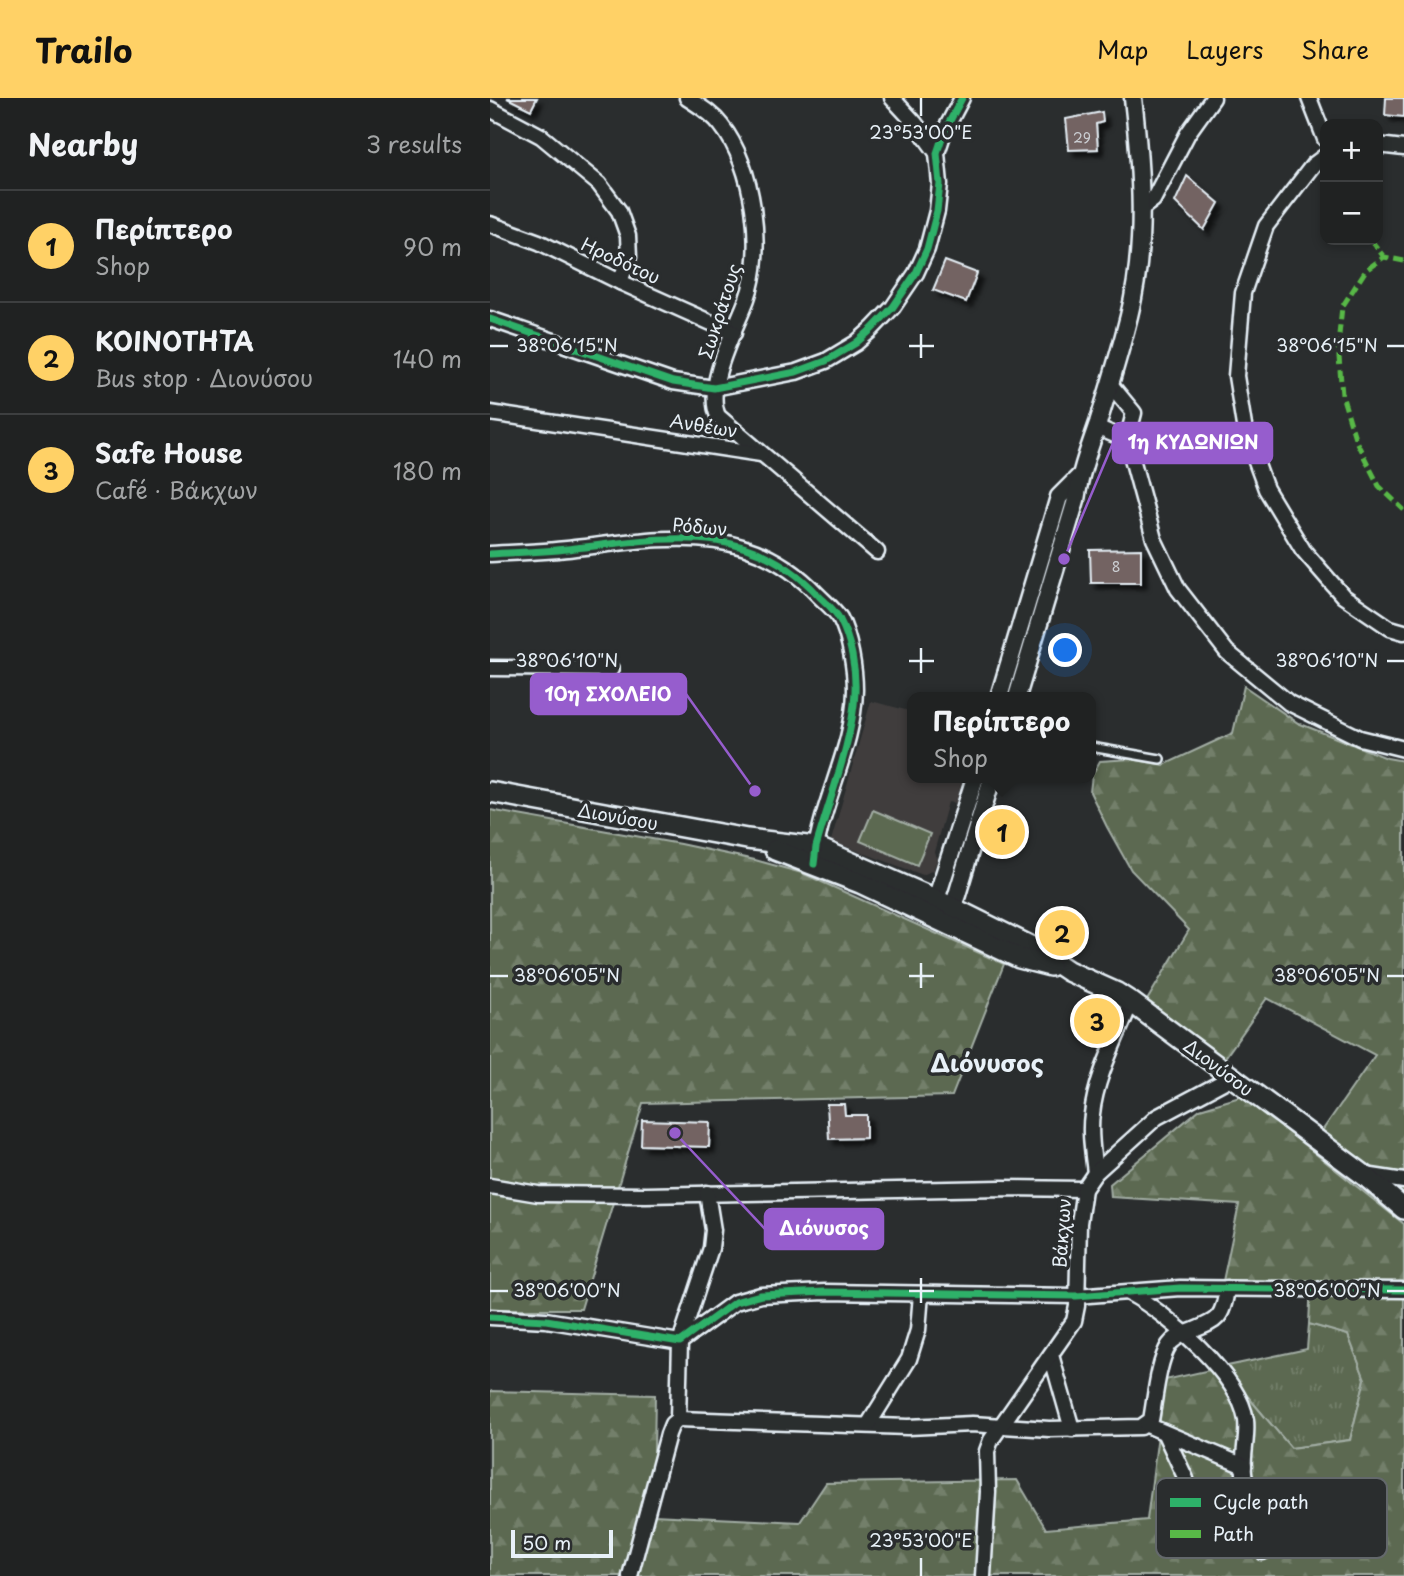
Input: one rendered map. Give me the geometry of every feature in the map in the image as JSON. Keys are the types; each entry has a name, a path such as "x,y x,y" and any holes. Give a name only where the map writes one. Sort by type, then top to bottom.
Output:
{"main road":[{"name":"Διονύσου","path":"490,792 747,839 815,856 860,883 941,912 1019,958 1068,971 1117,993 1364,1175 1404,1209"}],"street":[{"name":"Σωκράτους","path":"687,98 714,117 736,148 749,187 756,260 751,288 714,388"},
{"path":"892,98 915,122 937,153"},
{"path":"490,319 673,382 714,388 773,378 814,367 856,343 872,329 893,307 916,273 927,249 939,197 937,153 944,132 962,98"},
{"path":"1018,692 1076,500 1079,477 1111,384 1130,312 1139,252 1141,209 1133,98"},
{"path":"1141,209 1153,200 1188,133 1213,98"},
{"path":"1309,98 1320,126"},
{"path":"490,108 541,136 599,184 619,211 628,236 629,257 620,282"},
{"path":"1383,146 1404,148"},
{"path":"1320,160 1313,165 1266,226 1243,293 1236,376 1245,432 1266,489 1303,550 1343,596 1390,628 1404,632"},
{"name":"Ηροδότου","path":"490,224 540,242 620,282 734,333"},
{"path":"1111,384 1134,413 1127,440 1154,539 1178,589 1227,652 1289,703 1360,738 1404,749"},
{"path":"714,388 713,402 718,415 877,552"},
{"name":"Ανθέων","path":"490,413 762,454"},
{"path":"1097,427 1127,440"},
{"path":"1000,692 1059,497 1079,477"},
{"name":"Ρόδων","path":"490,554 571,549 657,538 713,539 757,550 803,579 839,618 854,663 855,694 846,740 815,856"},
{"path":"490,668 611,669"},
{"path":"941,912 974,783"},
{"path":"941,912 990,783"},
{"path":"1095,1173 1091,1116 1094,1099 1101,1074 1131,1002"},
{"name":"Βάκχων","path":"983,1576 988,1492 987,1451 999,1426 1074,1321 1079,1223 1084,1189 1095,1173 1157,1117 1232,1077"},
{"name":"Διονύσου","path":"1364,1175 1404,1181"},
{"path":"490,1186 538,1194 1084,1189"},
{"path":"678,1419 680,1342 711,1248 713,1230 707,1193"},
{"path":"490,1317 546,1320 680,1342 735,1302 753,1296 825,1292 1076,1296 1180,1288 1404,1290"},
{"path":"630,1576 668,1434 672,1424 678,1419 908,1427 972,1424 1072,1429 1141,1427 1151,1420 1170,1342 1210,1324 1223,1312 1227,1289"},
{"path":"1128,1292 1153,1307 1185,1335 1234,1387 1245,1419 1246,1478"},
{"path":"867,1425 909,1359 918,1330 921,1294"},
{"path":"1051,1355 1072,1429"},
{"path":"1147,1425 1244,1466"},
{"path":"1165,1434 1186,1478"}],"lane":[{"path":"1096,748 1160,759"}],"shaded area":[{"path":"871,701 907,710 907,783 962,783 956,803 948,802 934,852 937,860 933,870 923,875 831,841"}],"green space":[{"path":"1244,686 1298,723 1387,758 1404,761 1404,1198 1322,1131 1375,1055 1267,998 1224,1059 1146,1002 1189,930 1131,870 1090,792 1091,783 1096,783 1096,768 1100,761 1131,759 1164,765 1233,733"},
{"path":"490,810 680,844 802,873 1004,964 952,1096 643,1103 581,1309 490,1309"},
{"path":"873,810 930,834 917,865 860,841"},
{"path":"1243,1096 1404,1224 1404,1576 490,1576 490,1391 655,1395 653,1515 800,1522 826,1483 1017,1480 1046,1529 1147,1520 1165,1380 1223,1367 1291,1448 1350,1440 1365,1379 1348,1335 1309,1324 1311,1282 1223,1281 1239,1205 1111,1197 1110,1184 1200,1109"},
{"path":"1309,1324 1348,1335 1365,1379 1350,1440 1291,1448 1223,1367 1307,1349"}],"building":[{"path":"507,98 537,98 531,110"},
{"path":"1386,98 1404,98 1404,117 1385,115"},
{"path":"1102,112 1103,122 1096,124 1098,149 1069,150 1066,119"},
{"path":"1187,176 1219,203 1204,230 1175,202"},
{"path":"945,261 977,273 966,302 933,290"},
{"path":"1141,549 1141,583 1091,583 1090,550"},
{"path":"827,1104 844,1104 845,1115 866,1115 866,1138 829,1139"},
{"path":"642,1120 710,1122 709,1147 641,1145"}],"marked path":[{"path":"1375,245 1384,257"},
{"path":"1404,261 1384,257 1366,270 1342,307 1338,344 1342,395 1356,441 1379,486 1404,510"}],"cycle path":[{"path":"490,319 673,382 714,388 796,372 826,361 856,343 872,329 893,307 916,273 927,249 937,211 940,184 937,153 944,132 962,98"},
{"path":"490,554 642,541 705,540 735,545 764,555 792,572 819,596 836,613 847,637 854,664 855,692 850,730 816,847 814,864"},
{"path":"490,1317 546,1320 680,1342 735,1302 761,1295 825,1292 1076,1296 1180,1288 1404,1290"}],"place":[{"name":"1η ΚΥΔΩΝΙΩΝ","path":"1064,559"},
{"name":"10η ΣΧΟΛΕΙΟ","path":"755,791"},
{"name":"Περίπτερο","path":"1002,832"},
{"name":"ΚΟΙΝΟΤΗΤΑ","path":"1062,933"},
{"name":"Safe House","path":"1097,1021"},
{"name":"Διόνυσος","path":"675,1133"}],"district":[{"name":"Διόνυσος","path":"987,1062"}]}
